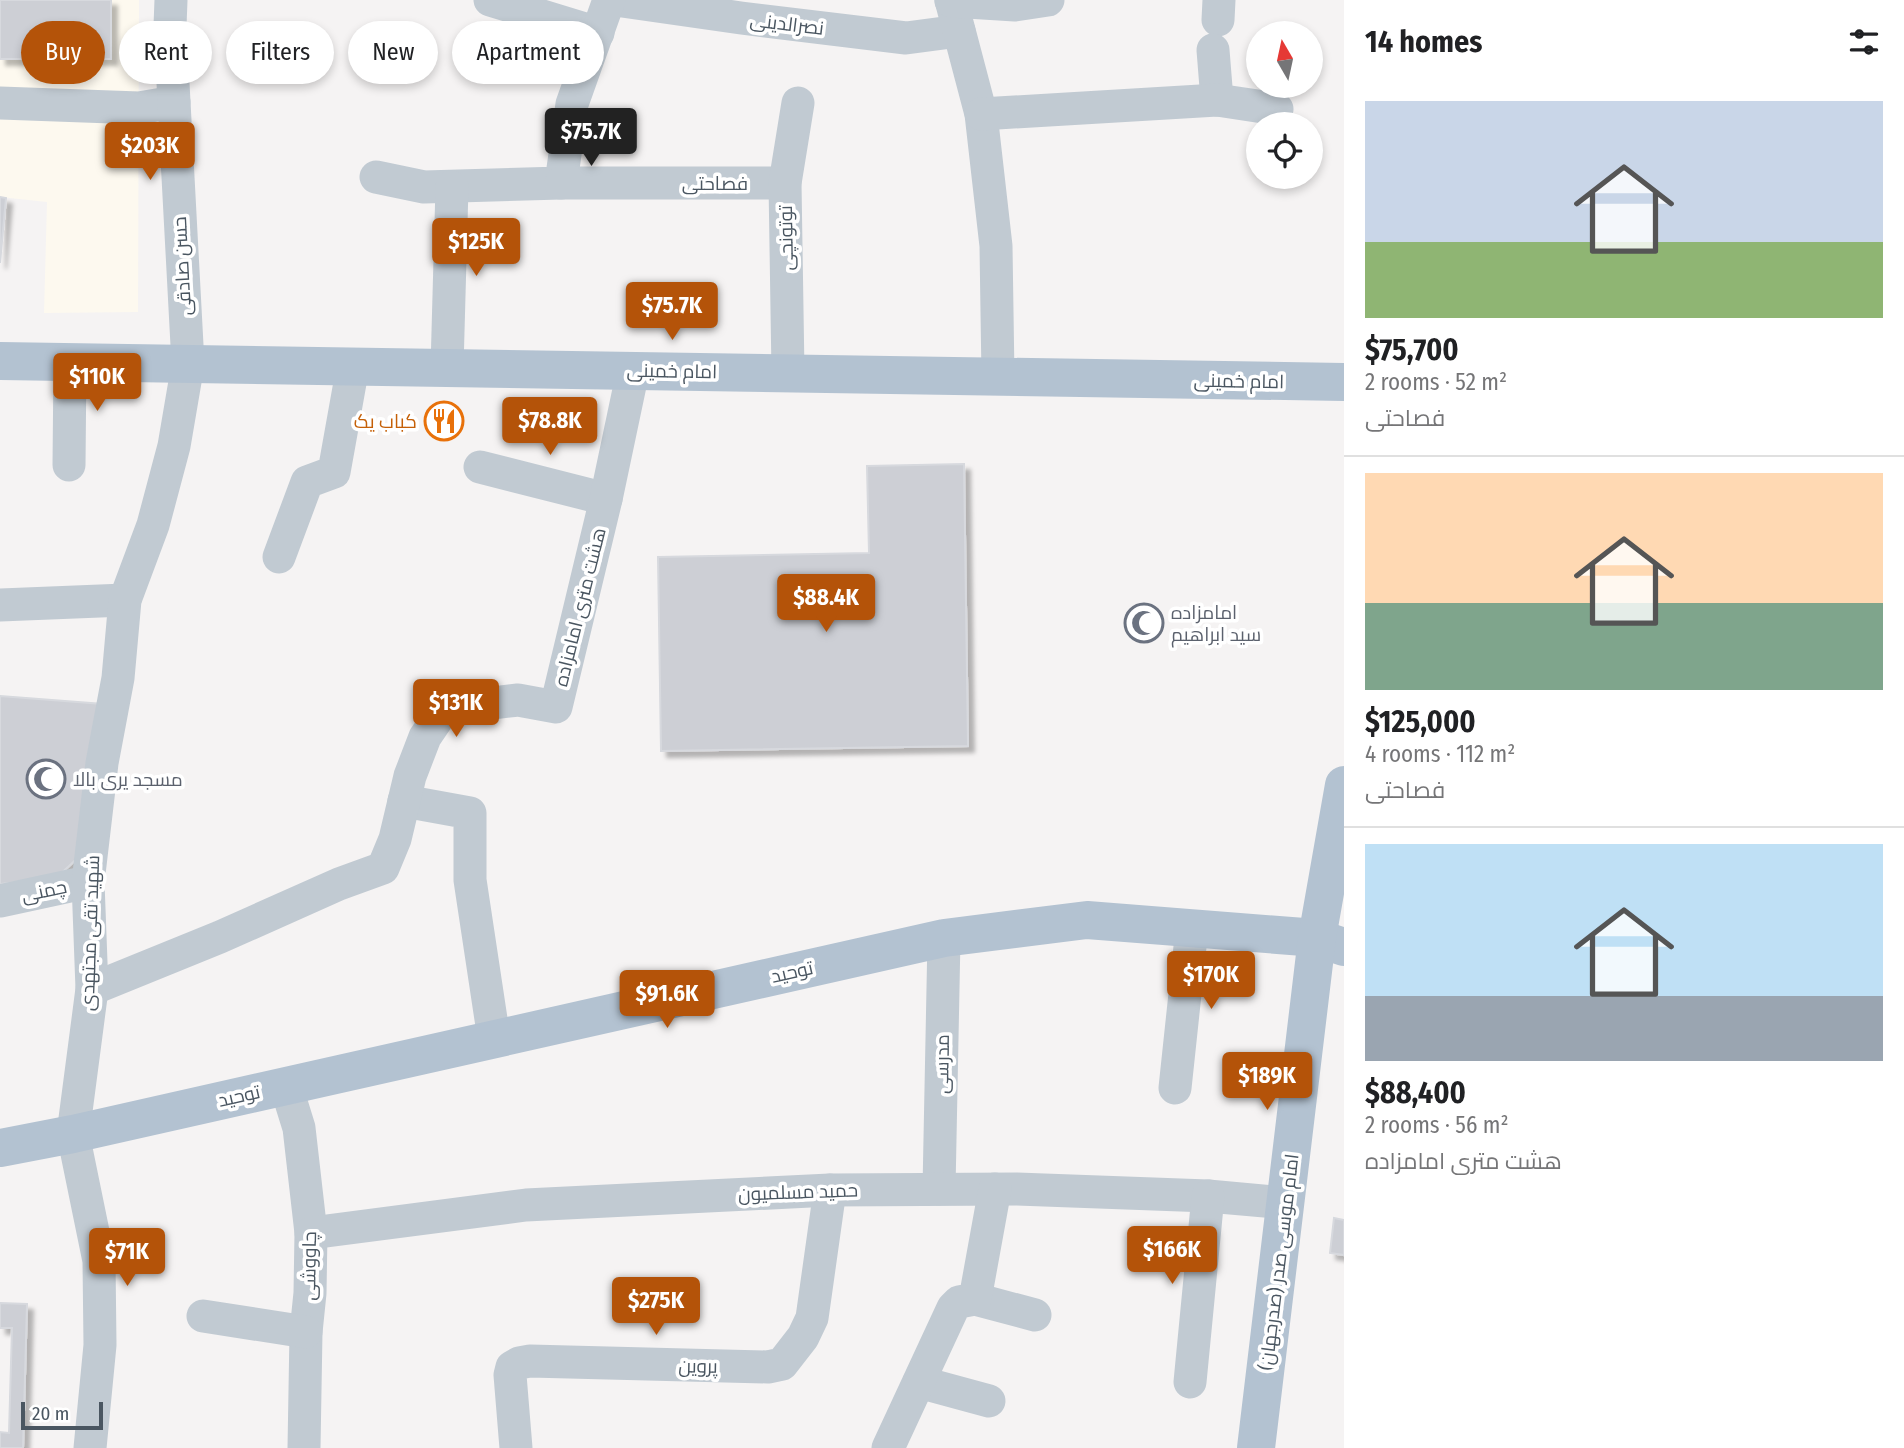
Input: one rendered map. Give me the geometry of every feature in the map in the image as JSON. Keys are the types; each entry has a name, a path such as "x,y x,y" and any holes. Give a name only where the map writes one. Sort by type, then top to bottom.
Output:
{"main road":[{"name":"امام خمینی","path":"0,361 1344,382"},
{"name":"(صدرجهان) امام موسی صدر","path":"1256,1448 1286,1203 1331,943 1344,785"},
{"name":"توحید","path":"0,1147 286,1086 944,938 1087,920 1331,943"}],"street":[{"name":"حسن صادقی","path":"171,0 170,26 188,364"},
{"path":"490,0 559,21"},
{"path":"602,21 610,0"},
{"name":"نصرالدینی","path":"615,0 906,38 954,11 1048,0"},
{"path":"954,11 981,114 996,246 998,377"},
{"path":"1217,23 1217,100"},
{"path":"561,183 572,104 579,84"},
{"path":"981,114 1217,100 1277,109"},
{"path":"0,103 139,108 174,102"},
{"name":"توتونچی","path":"788,373 785,183 798,103"},
{"name":"فصاحتی","path":"376,177 424,187 561,183 785,183"},
{"path":"447,368 452,187"},
{"path":"69,465 70,362"},
{"name":"شهید تقی مجتهدی","path":"90,1448 100,1345 99,1261 73,1133 92,989 88,882 102,763 118,678 125,600 153,525 174,446 188,364"},
{"path":"279,557 307,482 334,472 353,366"},
{"name":"هشت متری امامزاده","path":"92,989 220,937 339,884 383,868 395,839 410,776 425,737 444,709 518,700 556,707 606,499 633,371"},
{"path":"480,467 606,499"},
{"path":"0,605 125,600"},
{"path":"404,802 470,813 470,880 494,1039"},
{"name":"چمنی","path":"0,901 88,882"},
{"path":"1175,1088 1192,928"},
{"name":"مدرسی","path":"939,1189 944,938"},
{"name":"چاووشی","path":"286,1086 299,1128 311,1233 304,1448"},
{"path":"975,1299 995,1189"},
{"name":"حمید مسلمیون","path":"311,1233 526,1205 830,1190 995,1189 1208,1196 1286,1203"},
{"name":"پروین","path":"516,1448 510,1375 512,1367 519,1363 768,1367 782,1364 803,1337 811,1318 830,1190"},
{"path":"1190,1382 1208,1196"},
{"path":"888,1448 953,1308 959,1302 975,1299 1035,1314"},
{"path":"203,1316 306,1332"},
{"path":"919,1382 989,1401"}],"shaded area":[{"path":"0,0 139,0 139,21 119,21 119,84 139,84 138,312 44,313 47,202 0,197"}],"building":[{"path":"0,0 111,0 111,59 105,59 105,21 21,21 21,59 0,59"},
{"path":"0,197 6,198 0,263"},
{"path":"964,464 968,746 661,751 658,557 869,553 867,466"},
{"name":"مسجد یری بالا","path":"0,696 103,704 82,854 56,878 0,884"},
{"path":"1334,1218 1344,1220 1344,1255 1330,1253"},
{"path":"0,1303 27,1304 23,1448 0,1448 0,1432 9,1433 12,1328 0,1328"}],"place":[{"name":"کباب یک","path":"444,421"},
{"name":"امامزاده سید ابراهیم","path":"1144,623"},
{"name":"مسجد یری بالا","path":"46,779"}]}
